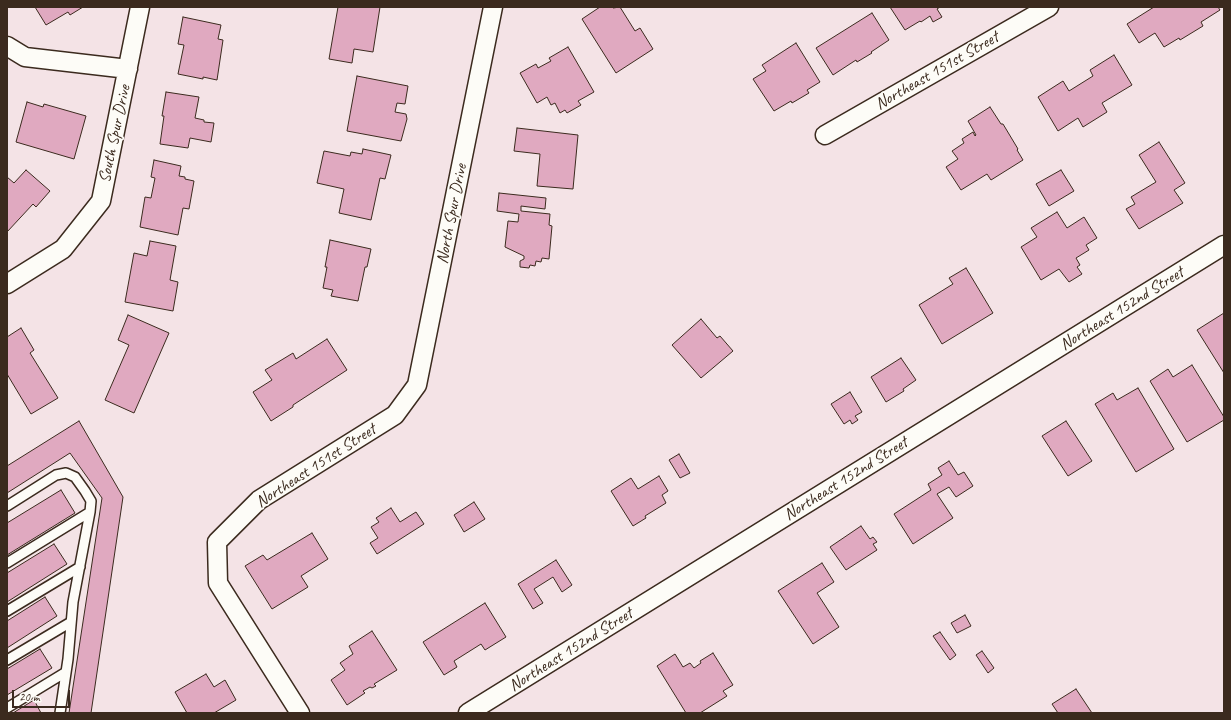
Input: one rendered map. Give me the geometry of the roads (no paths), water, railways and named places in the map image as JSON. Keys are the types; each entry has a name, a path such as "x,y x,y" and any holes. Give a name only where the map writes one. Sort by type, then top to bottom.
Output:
{"street":[{"name":"South Spur Drive","path":"7,284 63,249 101,201 140,7"},
{"name":"Northeast 151st Street","path":"825,135 1050,7"},
{"name":"North Spur Drive","path":"395,415 417,385 495,8"},
{"path":"7,46 26,57 128,69"},
{"name":"Northeast 152nd Street","path":"468,713 1224,246"},
{"name":"Northeast 151st Street","path":"300,713 218,583 217,542 259,500 395,415"}],"lane":[{"path":"7,506 56,475 66,473 75,477 91,502 73,602 60,713"},
{"path":"7,563 90,512"},
{"path":"7,611 80,567"},
{"path":"7,660 71,622"},
{"path":"7,708 66,672"}]}
